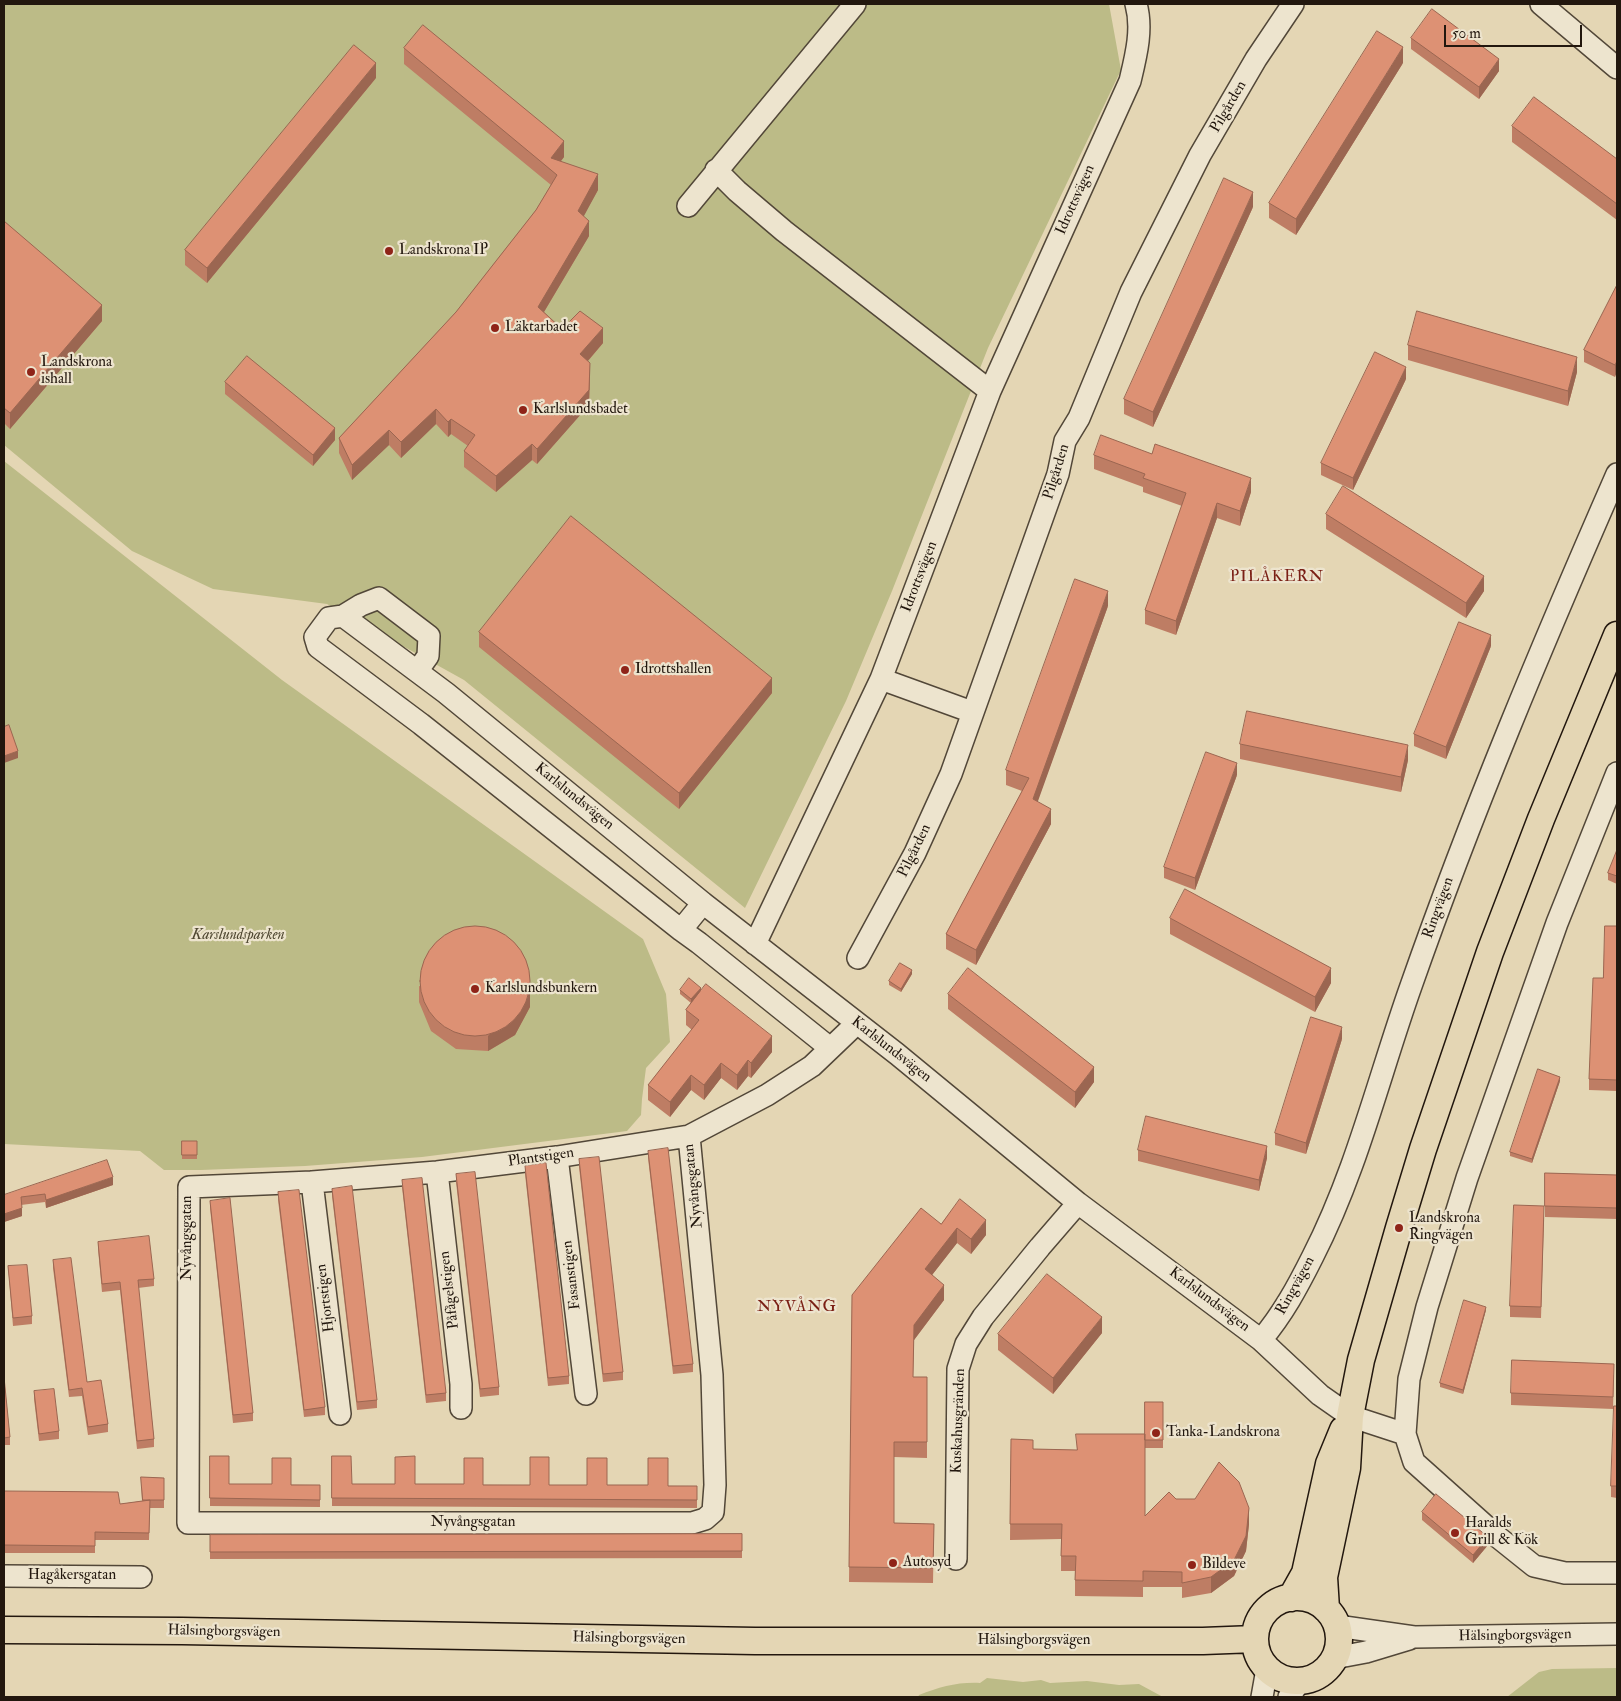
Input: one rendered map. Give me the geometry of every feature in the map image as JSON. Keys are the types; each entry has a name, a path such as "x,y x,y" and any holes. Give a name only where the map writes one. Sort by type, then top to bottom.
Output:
{"main road":[{"path":"1331,1617 1309,1599 1290,1598 1275,1604 1268,1609 1258,1622 1255,1639 1259,1658 1267,1669 1294,1689 1326,1670 1334,1658 1339,1642 1331,1617 1324,1577 1347,1468 1350,1416 1361,1360 1423,1149 1490,952 1541,819 1617,635"},
{"path":"1290,1598 1305,1573 1329,1464 1350,1416"},
{"name":"Hälsingborgsvägen","path":"4,1630 182,1631 755,1641 1203,1641 1255,1639"}],"street":[{"path":"688,206 855,4"},
{"name":"Idrottsvägen","path":"755,944 881,679 990,391 1130,81 1138,50 1136,4"},
{"name":"Pilgården","path":"858,958 906,870 951,774 1058,474 1065,441 1079,418 1131,292 1200,155 1256,59 1293,4"},
{"path":"1541,4 1617,68"},
{"path":"716,170 737,192 784,231 990,391"},
{"name":"Ringvägen","path":"1261,1340 1294,1296 1324,1235 1346,1184 1410,988 1469,826 1529,678 1617,474"},
{"path":"418,670 428,656 429,636 379,598 361,605 343,616 329,618 315,637 318,647 421,724 681,930 700,943 830,1048"},
{"name":"Karlslundsvägen","path":"343,616 418,670 703,903 857,1024 1078,1203 1261,1340 1320,1395 1350,1416 1405,1434"},
{"path":"881,679 972,712"},
{"path":"1617,773 1558,923 1467,1178 1427,1307 1409,1380 1405,1434 1414,1462 1484,1526 1534,1566 1565,1573 1617,1573"},
{"path":"681,930 703,903"},
{"name":"Plantstigen","path":"188,1187 312,1182 437,1172 557,1157 689,1136 767,1095 812,1066 857,1024"},
{"name":"Nyvångsgatan","path":"188,1187 188,1524 692,1523 705,1519 713,1512 715,1485 712,1375 689,1136"},
{"name":"Fasanstigen","path":"557,1157 586,1394"},
{"name":"Påfågelstigen","path":"437,1172 461,1384 461,1408"},
{"name":"Hjortstigen","path":"312,1182 340,1414"},
{"name":"Kuskahusgränden","path":"956,1559 958,1369 966,1344 984,1317 1078,1203"},
{"name":"Hagåkersgatan","path":"4,1576 141,1577"},
{"name":"Hälsingborgsvägen","path":"1331,1617 1414,1637 1617,1634"},
{"name":"Hälsingborgsvägen","path":"1334,1658 1366,1652 1414,1637"},
{"path":"1262,1697 1267,1669"}],"green space":[{"path":"4,4 1109,4 1121,70 988,348 892,591 846,701 745,908 464,680 327,604 213,589 132,551 4,445"},
{"name":"Karslundsparken","path":"4,461 282,680 643,939 666,994 670,1042 646,1068 641,1115 627,1131 422,1157 305,1166 201,1170 164,1170 140,1151 4,1144"},
{"path":"1617,1668 1617,1697 1507,1697 1539,1672 1552,1669"},
{"path":"987,1678 1023,1682 1041,1680 1050,1683 1087,1681 1119,1685 1139,1684 1163,1697 918,1697 941,1687 964,1683 980,1683"}],"building":[{"path":"1432,9 1499,59 1479,87 1411,38"},
{"path":"423,25 564,141 551,158 598,174 578,211 589,221 538,307 562,329 580,311 603,328 580,354 590,363 589,390 537,449 532,444 496,476 464,451 475,435 451,419 448,422 436,409 401,442 389,430 352,465 339,438 456,312 536,210 557,175 404,48"},
{"path":"1377,31 1403,47 1296,219 1269,203"},
{"path":"354,45 376,63 207,268 185,250"},
{"path":"1534,97 1617,159 1617,204 1512,126"},
{"path":"1224,178 1253,192 1153,412 1124,399"},
{"name":"Landskrona ishall","path":"4,221 102,305 10,413 4,408"},
{"path":"1617,285 1617,361 1615,365 1584,350"},
{"path":"1417,311 1577,357 1568,391 1408,345"},
{"path":"1375,352 1406,367 1353,478 1321,463"},
{"path":"247,356 335,428 313,455 225,382"},
{"path":"1101,435 1152,454 1155,444 1251,478 1240,511 1217,503 1176,621 1145,610 1186,493 1143,478 1145,474 1094,455"},
{"path":"1343,486 1484,576 1466,603 1326,514"},
{"name":"Idrottshallen","path":"571,516 772,678 679,793 479,632"},
{"path":"1075,579 1108,591 1033,799 1051,809 976,950 946,934 1029,778 1006,770"},
{"path":"1459,622 1491,635 1446,747 1414,734"},
{"path":"1247,711 1408,745 1401,777 1240,744"},
{"path":"9,725 18,751 4,756 4,727"},
{"path":"1206,752 1237,763 1195,878 1164,867"},
{"path":"1617,850 1617,876 1608,873"},
{"path":"1185,889 1331,968 1315,997 1170,918"},
{"name":"Karlslundsbunkern","path":"475,926 486,927 496,931 514,942 525,960 529,970 529,992 525,1002 514,1020 496,1031 486,1035 475,1036 464,1035 454,1031 436,1020 425,1002 421,992 420,981 421,970 425,960 436,942 454,931 464,927"},
{"path":"1605,926 1617,926 1617,1080 1589,1079 1593,978 1603,978"},
{"path":"900,963 912,970 901,989 889,981"},
{"path":"968,968 1094,1067 1075,1092 948,994"},
{"path":"689,978 701,988 691,999 680,990"},
{"path":"706,984 772,1036 751,1063 748,1060 737,1075 721,1063 704,1085 691,1075 670,1102 648,1085 699,1020 686,1010"},
{"path":"1311,1017 1342,1027 1306,1143 1275,1133"},
{"path":"1538,1069 1560,1077 1532,1159 1510,1152"},
{"path":"1146,1116 1267,1146 1259,1180 1138,1150"},
{"path":"182,1141 197,1141 197,1155 182,1155"},
{"path":"668,1148 693,1364 673,1366 648,1151"},
{"path":"599,1157 623,1372 603,1374 579,1159"},
{"path":"107,1160 113,1177 46,1200 45,1194 21,1197 22,1208 4,1214 4,1195"},
{"path":"546,1163 569,1376 548,1378 525,1166"},
{"path":"475,1172 499,1387 480,1389 456,1174"},
{"path":"1545,1173 1617,1175 1617,1208 1545,1206"},
{"path":"422,1178 446,1393 426,1395 402,1180"},
{"path":"352,1186 377,1400 357,1402 332,1189"},
{"path":"299,1190 325,1407 304,1410 278,1192"},
{"path":"230,1198 253,1413 233,1415 210,1201"},
{"path":"960,1199 986,1220 971,1239 957,1228 925,1269 944,1285 914,1325 913,1377 927,1377 927,1442 894,1442 894,1523 934,1524 933,1568 849,1567 852,1295 921,1208 941,1224"},
{"path":"1514,1205 1544,1206 1541,1307 1510,1306"},
{"path":"149,1236 154,1279 138,1280 154,1439 137,1441 120,1282 102,1284 98,1242"},
{"path":"71,1258 87,1382 101,1380 108,1424 88,1427 82,1388 69,1390 53,1260"},
{"path":"27,1265 32,1316 13,1318 8,1266"},
{"path":"1047,1274 1102,1317 1053,1378 998,1334"},
{"path":"1464,1300 1486,1307 1463,1390 1440,1383"},
{"path":"1512,1360 1614,1364 1613,1397 1511,1393"},
{"path":"4,1377 10,1437 4,1438"},
{"path":"54,1389 59,1431 39,1434 34,1391"},
{"path":"1145,1402 1163,1402 1163,1440 1145,1440"},
{"path":"1614,1406 1617,1406 1617,1486 1611,1486"},
{"path":"1076,1434 1145,1434 1145,1516 1169,1492 1176,1499 1195,1499 1219,1462 1239,1482 1249,1508 1246,1536 1234,1560 1211,1577 1182,1583 1182,1572 1143,1571 1143,1581 1075,1580 1076,1556 1061,1556 1062,1524 1010,1524 1011,1439 1033,1440 1033,1449 1077,1450"},
{"path":"210,1456 229,1456 229,1484 272,1484 272,1458 291,1458 291,1485 320,1485 320,1500 210,1498"},
{"path":"332,1456 351,1456 352,1484 395,1484 395,1457 415,1456 415,1484 464,1484 464,1458 483,1458 483,1485 530,1485 530,1457 549,1457 549,1485 587,1485 587,1458 607,1458 607,1485 648,1485 648,1458 668,1458 668,1486 697,1486 697,1500 332,1498"},
{"path":"141,1477 164,1478 164,1500 143,1500"},
{"path":"4,1491 118,1492 120,1504 150,1500 149,1533 95,1532 95,1546 4,1545"},
{"name":"Haralds Grill & Kök","path":"1436,1494 1488,1537 1473,1555 1422,1512"},
{"path":"742,1534 742,1551 210,1552 210,1535"}],"place":[{"name":"Landskrona IP","path":"389,251"},
{"name":"Läktarbadet","path":"495,328"},
{"name":"Landskrona ishall","path":"31,372"},
{"name":"Karlslundsbadet","path":"523,410"},
{"name":"Idrottshallen","path":"625,670"},
{"name":"Karlslundsbunkern","path":"475,989"},
{"name":"Landskrona Ringvägen","path":"1399,1228"},
{"name":"Tanka-Landskrona","path":"1156,1433"},
{"name":"Haralds Grill & Kök","path":"1455,1533"},
{"name":"Autosyd","path":"893,1563"},
{"name":"Bildeve","path":"1192,1565"}],"district":[{"name":"PILÅKERN","path":"1277,578"},
{"name":"NYVÅNG","path":"797,1308"}]}
